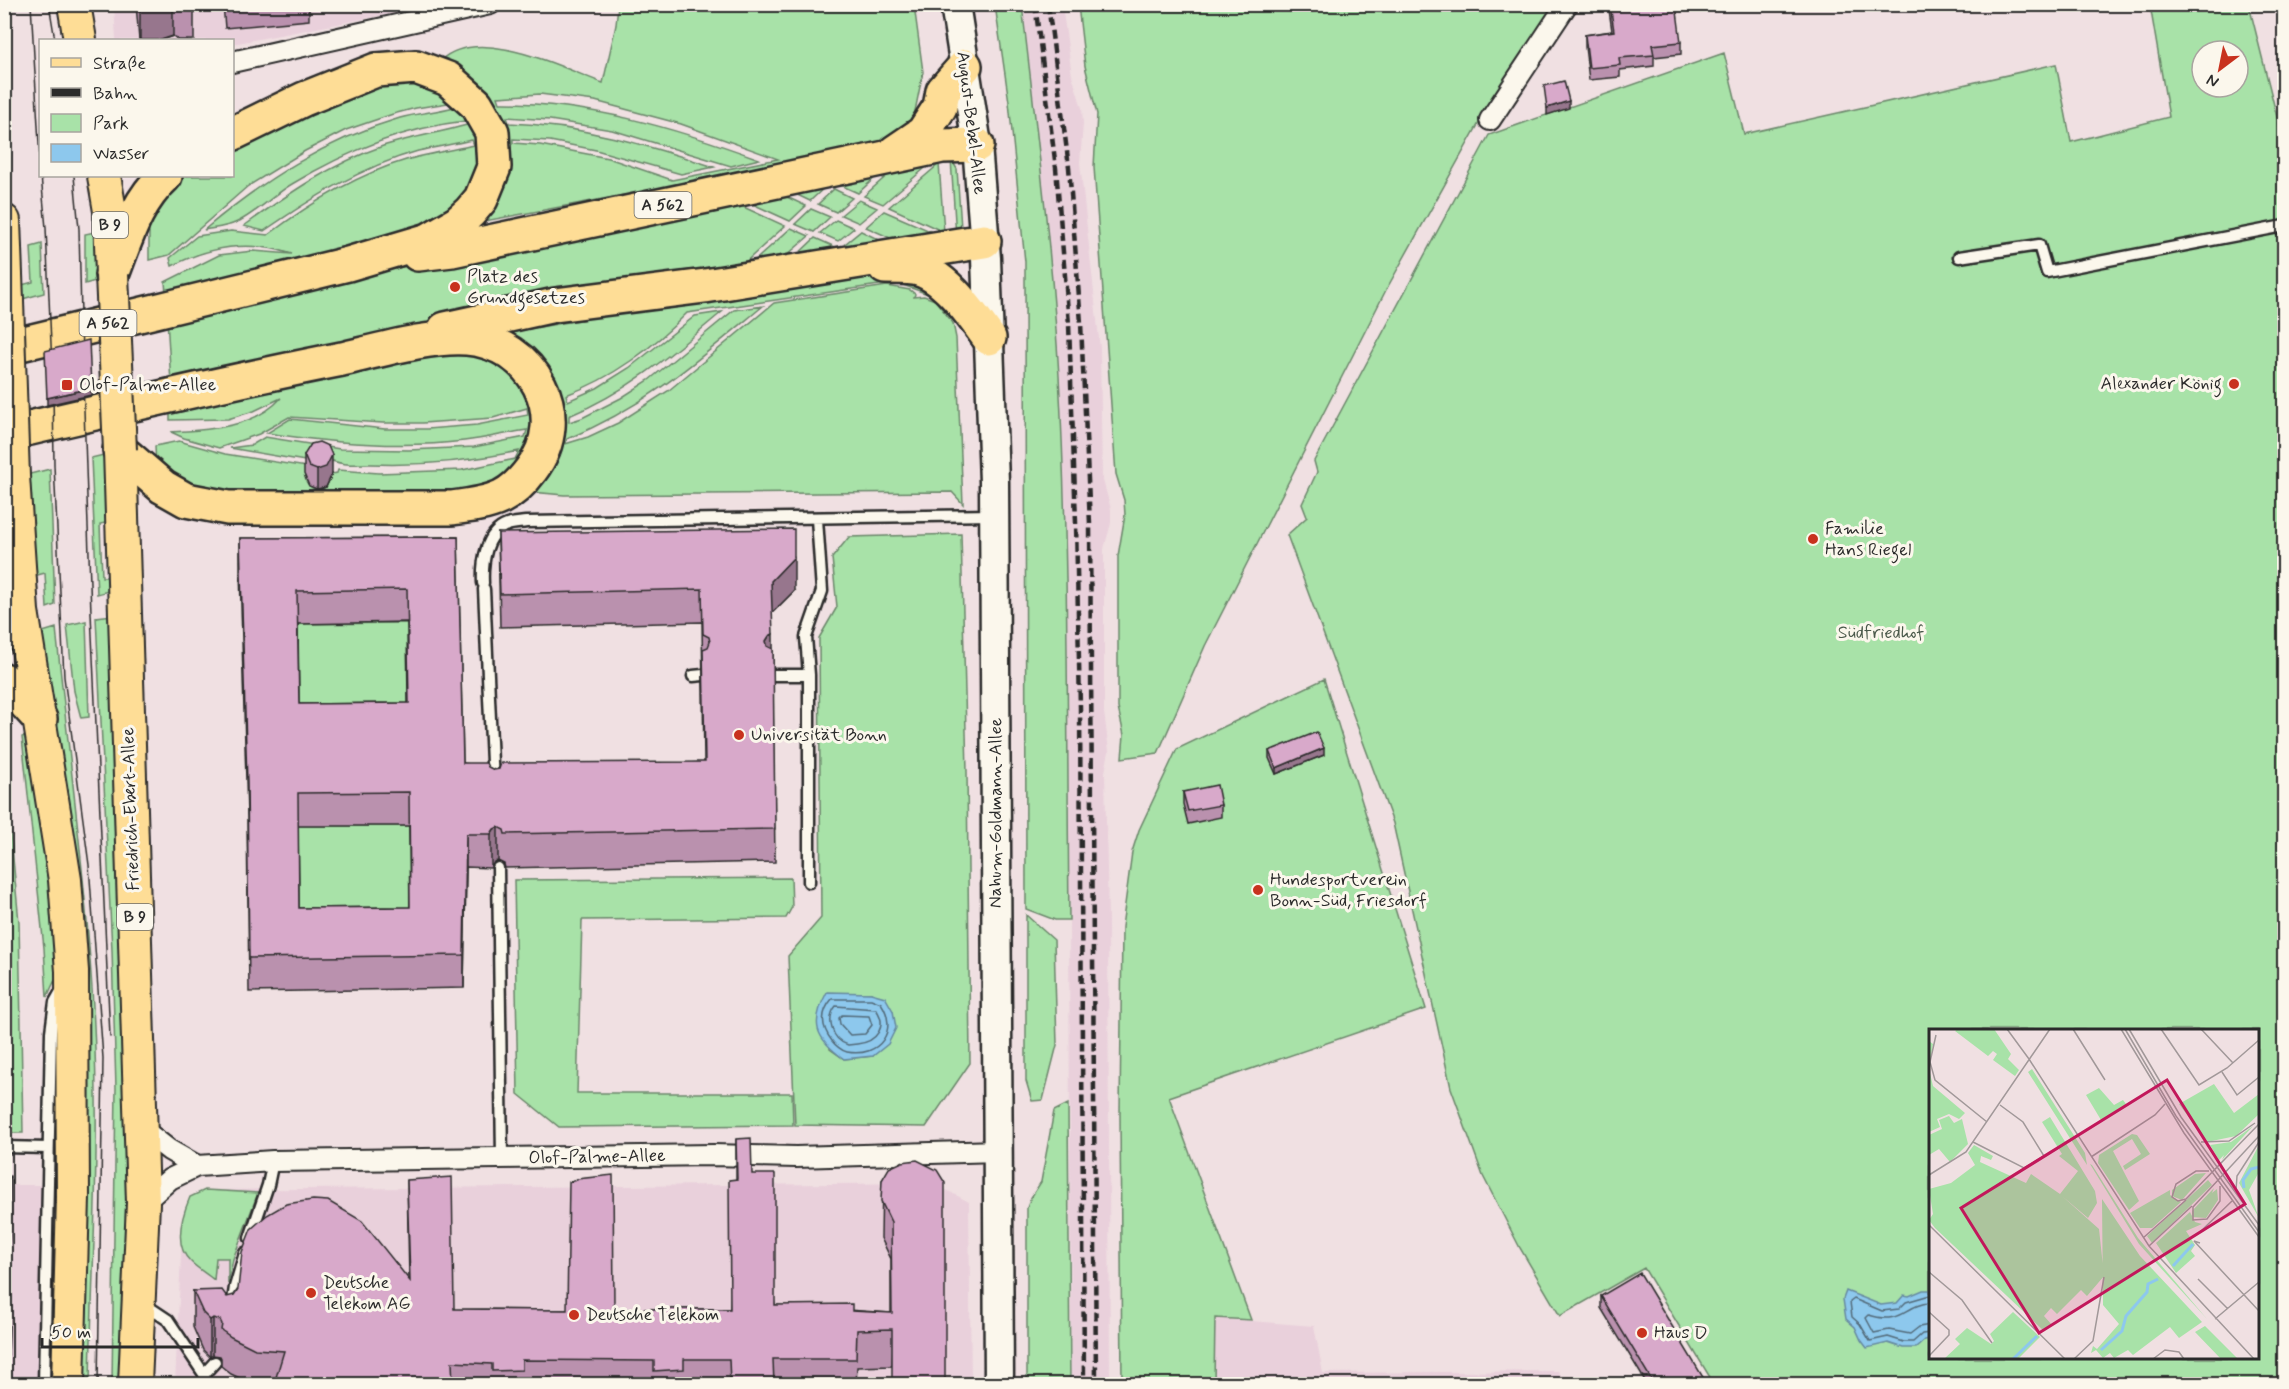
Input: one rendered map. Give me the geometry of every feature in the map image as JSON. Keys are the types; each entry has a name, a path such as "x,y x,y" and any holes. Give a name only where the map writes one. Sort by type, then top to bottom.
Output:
{"highway":[{"path":"886,158 923,133 940,107 943,91 965,66"},
{"path":"234,133 304,99 376,70 416,67 432,72 448,79 476,104 492,132 494,149 494,167 481,199 458,223 429,240 348,264"},
{"name":"A 562","path":"4,348 348,264 452,250 942,146 977,145"},
{"path":"112,275 136,214 150,189 164,177"},
{"path":"319,363 477,321 555,306 844,265 984,241"},
{"path":"844,265 916,268 944,283 966,307 989,338"},
{"path":"4,434 319,363 441,339 468,338 493,344 524,361 544,393 550,424 541,457 521,483 501,497 479,504 426,509 228,508 186,500 163,487 120,450"},
{"path":"4,680 40,719"}],"main road":[{"path":"74,4 80,39"},
{"name":"August-Bebel-Allee","path":"955,4 977,145 984,241"},
{"name":"B 9","path":"104,177 110,211 120,450"},
{"path":"4,221 13,476 22,611 65,880 72,971 74,1020 61,1188 71,1250 68,1384"},
{"name":"Nahum-Goldmann-Allee","path":"984,241 994,515 999,1384"},
{"name":"Friedrich-Ebert-Allee","path":"120,450 141,1128 142,1203 135,1384"}],"street":[{"path":"234,62 490,4"},
{"path":"1490,120 1567,4"},
{"path":"141,1128 169,1150 197,1166"},
{"name":"Olof-Palme-Allee","path":"142,1203 170,1179 197,1166 273,1161 713,1155 796,1157 998,1151"}],"lane":[{"path":"1959,257 2039,245 2047,272 2284,226"},
{"path":"494,796 483,568 486,550 493,536 506,525 526,522 994,515"},
{"path":"808,882 806,637 822,591 816,519"},
{"path":"773,675 808,675"},
{"path":"498,868 502,1158"},
{"path":"44,1384 47,1282 61,1188 48,1148 51,1032 55,1002 72,971"},
{"path":"4,1147 48,1148"},
{"path":"231,1319 235,1287 268,1185 273,1161"},
{"path":"47,1282 71,1250"},
{"path":"137,1299 168,1320 205,1379 215,1362"}],"shaded area":[{"path":"114,5 437,5 234,44 234,39 116,39"},
{"path":"1022,5 1062,5 1072,75 1082,108 1080,163 1100,348 1102,477 1111,509 1111,523 1104,549 1104,712 1109,751 1105,772 1108,918 1110,1384 1071,1384 1069,920 1062,468"},
{"name":"Deutsche Telekom","path":"933,1183 969,1202 971,1384 175,1384 183,1213 190,1197 205,1190"},
{"path":"5,1185 54,1185 49,1384 5,1384"},
{"path":"1215,1318 1314,1326 1323,1373 1558,1371 1566,1384 1214,1384"}],"green space":[{"path":"618,5 914,5 923,72 914,116 922,122 910,136 672,190 624,195 483,220 476,81 458,68 440,61 456,51 476,47 497,48 520,52 603,83 616,25","holes":["540,94 595,101 681,124 778,159 672,180 608,158 540,145 513,143 513,139 550,141 596,150 681,174 714,167 664,151 587,132 509,123 507,117 550,120 612,130 731,166 759,159 696,137 632,119 566,107 500,103 498,97"]},
{"path":"995,5 1022,5 1052,283 1059,376 1064,512 1069,920 1055,920 1026,909 1025,262 1009,102"},
{"path":"1078,5 1558,5 1483,116 1386,290 1205,646 1158,753 1122,758 1124,735 1118,708 1118,556 1125,515 1124,500 1116,474 1094,167 1097,114 1085,66"},
{"name":"Südfriedhof","path":"2150,5 2249,5 2284,145 2284,1384 1714,1384 1644,1268 1560,1316 1520,1248 1483,1176 1451,1088 1393,823 1287,535 1307,517 1302,504 1317,472 1314,461 1489,135 1724,53 1744,134 2056,64 2071,142 2169,117"},
{"path":"418,79 467,107 485,167 443,225 166,293 165,282 219,255 253,251 292,254 261,247 231,247 201,254 172,266 170,258 197,236 231,231 268,235 316,202 351,182 387,166 474,145 472,140 418,151 397,158 338,185 264,231 244,226 294,191 364,153 393,143 467,125 465,121 419,129 354,152 312,172 241,220 228,226 204,230 272,179 320,150 372,127 400,118 454,107 448,103 416,108 346,130 305,151 248,186 169,255 149,260 149,214 182,177 234,177 234,148 377,84"},
{"path":"938,157 883,204 864,196 900,164"},
{"path":"951,159 957,169 961,228 956,237"},
{"path":"939,164 944,232 889,207"},
{"path":"888,166 858,193 838,184"},
{"path":"825,187 810,201 785,189"},
{"path":"834,189 852,198 836,212 818,204"},
{"path":"772,190 806,206 790,221 737,197"},
{"path":"726,199 785,226 740,267 171,383 167,319 283,292"},
{"path":"859,200 877,208 859,223 841,215"},
{"path":"811,209 830,217 814,232 795,224"},
{"path":"884,211 944,237 908,246 866,227"},
{"path":"836,220 854,228 838,241 820,233"},
{"path":"791,228 809,236 779,262 749,266"},
{"path":"100,231 102,279 85,284 85,234"},
{"path":"861,231 896,248 859,252 845,244"},
{"path":"815,238 833,246 821,256 792,260"},
{"path":"42,244 44,293 19,300 18,286 33,282 31,247"},
{"path":"896,273 934,286 928,294 903,285 879,285 687,313 631,361 599,380 566,395 568,401 597,388 629,368 695,316 722,312 650,370 611,395 569,416 569,422 582,418 621,398 649,380 734,310 763,306 670,381 622,412 567,439 565,444 588,437 618,423 668,391 774,303 887,286 910,290 915,294 914,297 924,296 935,300 953,323 956,338 963,504 952,492 564,495 532,492 559,447 506,333 670,304 862,275"},
{"path":"457,348 515,367 538,422 513,476 477,493 244,496 194,487 156,467 155,446 179,441 225,454 307,467 306,482 316,489 326,487 332,474 337,473 338,470 379,473 462,470 515,459 519,451 482,458 427,463 348,464 326,458 305,461 230,448 252,445 265,437 340,449 409,450 474,447 525,437 527,430 472,440 415,445 340,442 267,433 290,419 385,429 427,429 477,425 528,415 527,408 493,418 423,423 289,417 259,434 219,448 171,432 230,426 258,416 281,398 254,411 228,419 170,420 170,408"},
{"path":"108,454 110,522 100,524 102,577 112,577 112,590 97,594 91,458"},
{"path":"50,469 55,605 47,608 45,573 30,577 22,476"},
{"path":"961,534 967,772 970,1063 926,1127 795,1125 788,956 821,918 819,638 837,607 832,558 849,537","holes":["827,993 871,993 873,1056 844,1059 830,1049"]},
{"path":"113,615 132,1088 127,1384 112,1384 116,1088 112,950 96,617"},
{"path":"86,621 89,717 81,718 74,691 67,625"},
{"path":"407,623 409,736 299,737 297,624"},
{"path":"56,628 83,877 94,1026 96,1160 90,1384 80,1384 81,1302 36,634"},
{"name":"Hundesportverein Bonn-Süd, Friesdorf","path":"1324,679 1426,1009 1169,1097 1251,1320 1215,1318 1214,1384 1122,1384 1120,1114 1122,927 1132,852 1139,830 1177,749"},
{"path":"33,734 60,969 47,997 22,737"},
{"path":"5,774 19,922 23,1133 5,1133"},
{"path":"298,826 409,826 410,941 299,942"},
{"path":"791,878 792,907 786,918 582,920 577,1093 792,1093 793,1125 559,1127 518,1094 514,880"},
{"path":"1026,915 1054,940 1057,1045 1043,1100 1032,1101 1026,1081"},
{"path":"1068,1104 1070,1384 1027,1384 1027,1208 1041,1182 1054,1111"},
{"path":"205,1190 258,1193 233,1259 228,1284 228,1258 216,1258 214,1280 191,1262 182,1248 182,1222 190,1197"}],"water":[{"path":"827,992 871,993 885,997 893,1011 896,1028 888,1044 873,1056 844,1059 834,1051 821,1037 817,1022 818,1013"},
{"path":"1929,1290 1929,1339 1916,1348 1903,1348 1888,1343 1867,1348 1855,1327 1846,1319 1843,1299 1846,1291 1881,1305 1897,1303 1904,1295 1909,1296"}],"building":[{"path":"225,4 288,4 225,10"},
{"path":"1610,4 1676,4 1681,42 1652,45 1654,55 1619,58 1620,65 1589,68 1585,35 1614,31"},
{"path":"1564,81 1569,101 1547,108 1544,86"},
{"path":"89,340 91,388 47,398 45,351"},
{"path":"319,442 328,446 332,455 326,467 317,470 309,467 304,455 311,444"},
{"path":"794,529 794,557 771,581 773,634 766,641 767,646 773,649 775,829 505,834 504,830 498,827 491,834 466,834 464,955 249,958 240,538 458,537 463,763 486,763 494,770 499,769 501,763 705,762 703,649 708,647 710,642 709,637 703,634 702,589 500,594 498,533","holes":["407,589 409,703 299,704 297,591","409,792 410,907 299,908 298,793"]},
{"path":"1317,732 1324,748 1276,768 1269,751"},
{"path":"1217,785 1221,805 1188,811 1183,792"},
{"path":"751,1138 752,1174 775,1174 775,1305 852,1304 852,1311 892,1313 891,1222 881,1201 882,1180 889,1168 902,1162 917,1160 937,1170 945,1183 945,1384 892,1384 892,1329 857,1330 856,1359 773,1359 774,1384 730,1384 729,1359 684,1359 684,1369 654,1371 654,1361 522,1360 522,1370 492,1371 492,1364 452,1362 453,1384 274,1384 284,1351 255,1349 231,1337 221,1330 220,1320 213,1318 210,1320 203,1313 193,1291 222,1290 227,1297 234,1295 238,1289 242,1252 251,1229 267,1215 286,1204 313,1200 328,1201 362,1221 410,1281 407,1180 452,1177 454,1309 567,1310 569,1182 613,1175 614,1309 730,1309 729,1180 737,1179 736,1139"},
{"path":"4,1176 10,1176 9,1218 4,1218"},
{"name":"Haus D","path":"1640,1273 1707,1384 1654,1384 1601,1296"},
{"path":"4,1283 9,1284 8,1327 4,1327"}],"tram line":[{"path":"31,4 39,144"},
{"path":"49,4 55,39"},
{"path":"41,177 46,228 52,367"},
{"path":"74,177 79,229 82,359"},
{"path":"83,380 110,1037"},
{"path":"53,388 54,465 64,677 89,865 103,1058 98,1384"}],"railway":[{"path":"1035,4 1056,168 1069,324 1080,707 1084,1384"},
{"path":"1048,4 1069,167 1081,323 1090,524 1096,1384"}],"place":[{"name":"Platz des Grundgesetzes","path":"455,287"},
{"name":"Alexander König","path":"2234,384"},
{"name":"Olof-Palme-Allee","path":"67,385"},
{"name":"Familie Hans Riegel","path":"1813,539"},
{"name":"Universität Bonn","path":"739,735"},
{"name":"Hundesportverein Bonn-Süd, Friesdorf","path":"1258,890"},
{"name":"Deutsche Telekom AG","path":"311,1293"},
{"name":"Deutsche Telekom","path":"574,1315"},
{"name":"Haus D","path":"1642,1333"}]}
